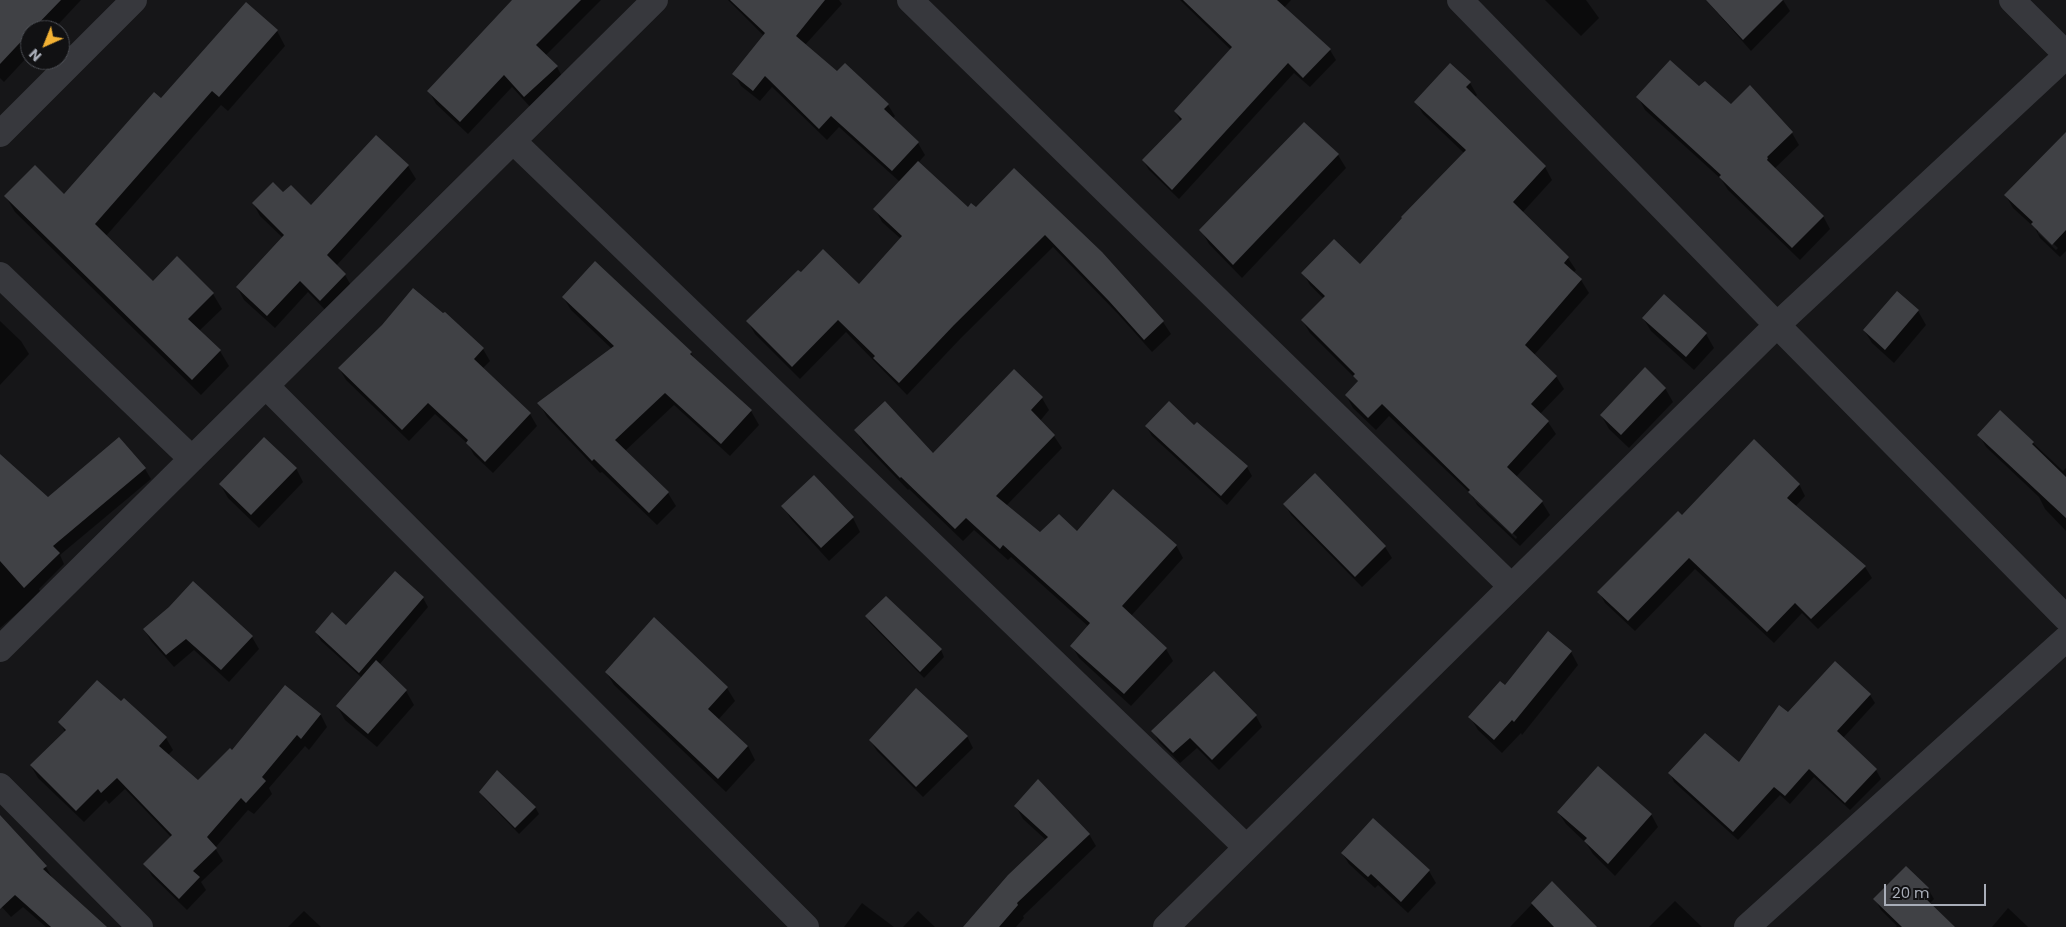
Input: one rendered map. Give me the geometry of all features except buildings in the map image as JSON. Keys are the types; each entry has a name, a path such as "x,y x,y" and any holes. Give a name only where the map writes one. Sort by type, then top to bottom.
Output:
{"street":[{"path":"0,134 134,0"},
{"path":"0,649 656,0"},
{"path":"910,0 1511,586"},
{"path":"1460,0 2066,618"},
{"path":"1166,927 1777,325 2066,55 2012,0"},
{"path":"513,141 1246,847"},
{"path":"0,276 192,459"},
{"path":"266,386 806,927"},
{"path":"1747,927 2066,639"},
{"path":"0,786 140,927"}]}
